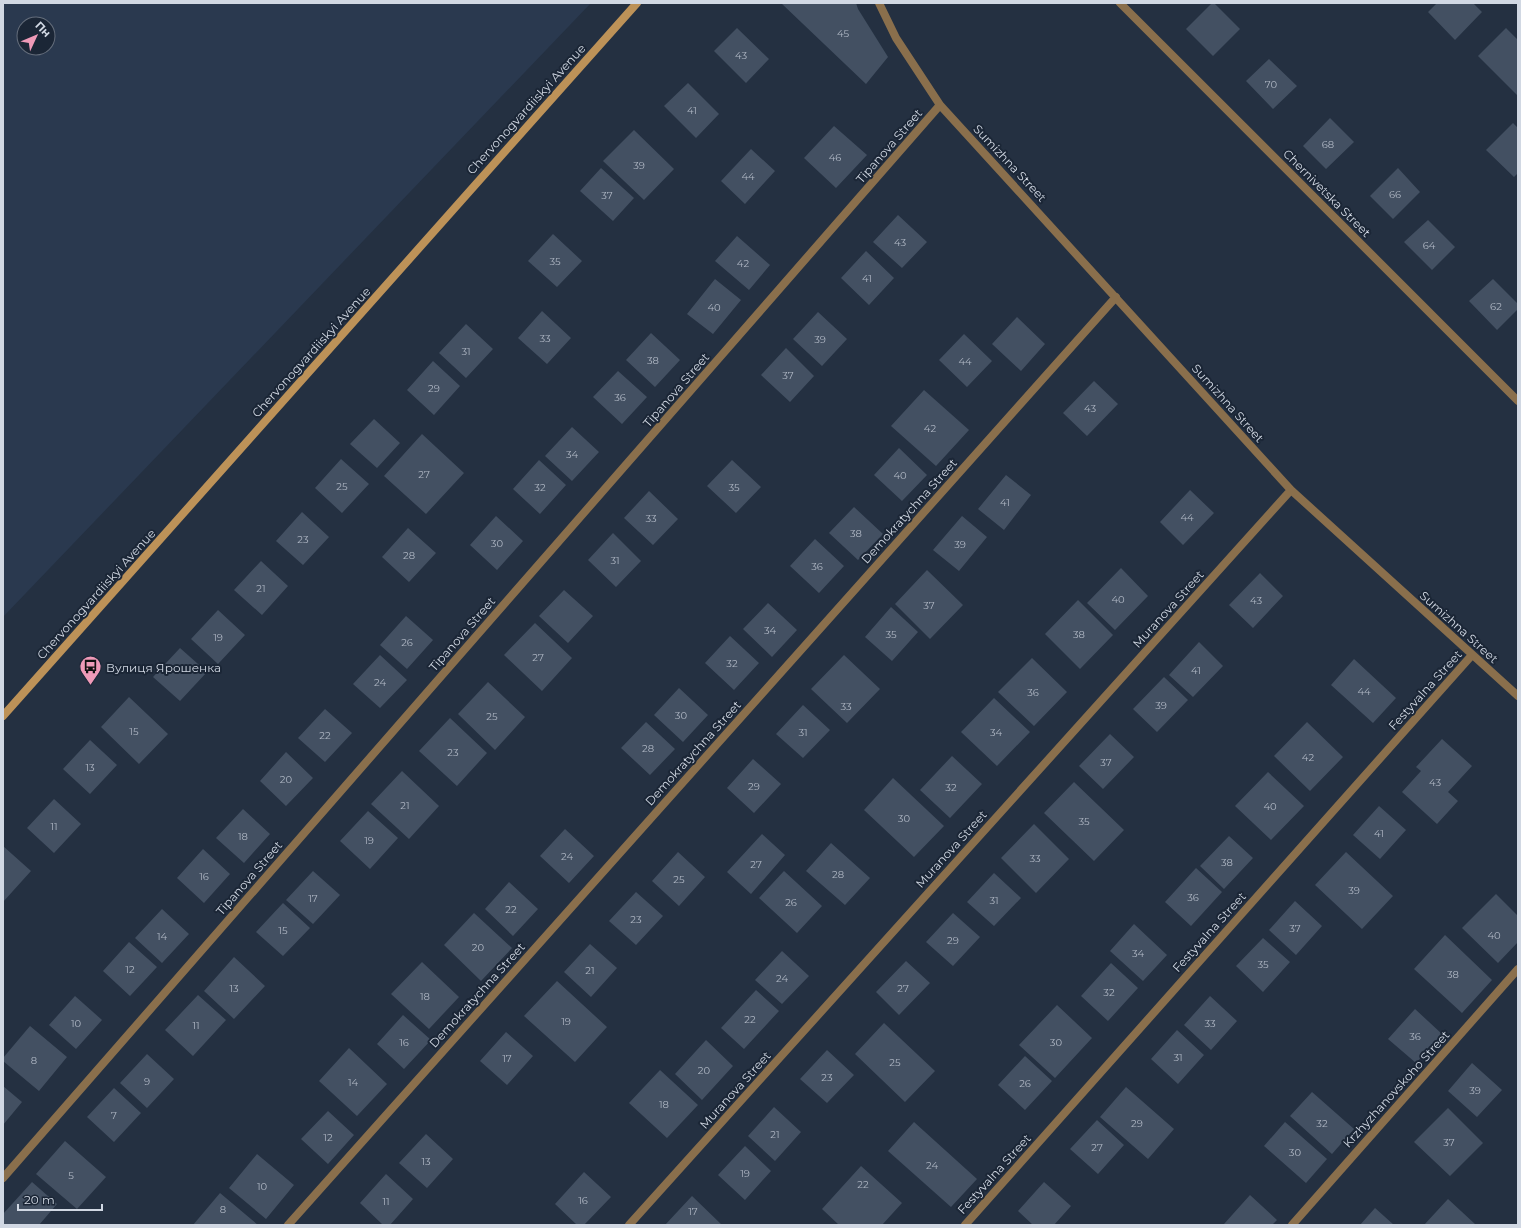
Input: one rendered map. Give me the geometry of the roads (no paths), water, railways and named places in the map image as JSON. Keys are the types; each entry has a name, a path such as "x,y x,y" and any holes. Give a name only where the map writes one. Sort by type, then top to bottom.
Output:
{"main road":[{"name":"Chervonogvardiiskyi Avenue","path":"3,716 637,3"}],"street":[{"name":"Sumizhna Street","path":"879,3 896,38 940,105 1291,490 1518,696"},
{"name":"Chernivetska Street","path":"1120,3 1518,401"},
{"name":"Tipanova Street","path":"3,1178 940,105"},
{"name":"Demokratychna Street","path":"288,1225 1116,297"},
{"name":"Muranova Street","path":"630,1225 1291,490"},
{"name":"Festyvalna Street","path":"965,1225 1472,655"},
{"name":"Krzhyzhanovskoho Street","path":"1292,1225 1518,969"}],"place":[{"name":"Вулиця Ярошенка","path":"90,686"}]}
